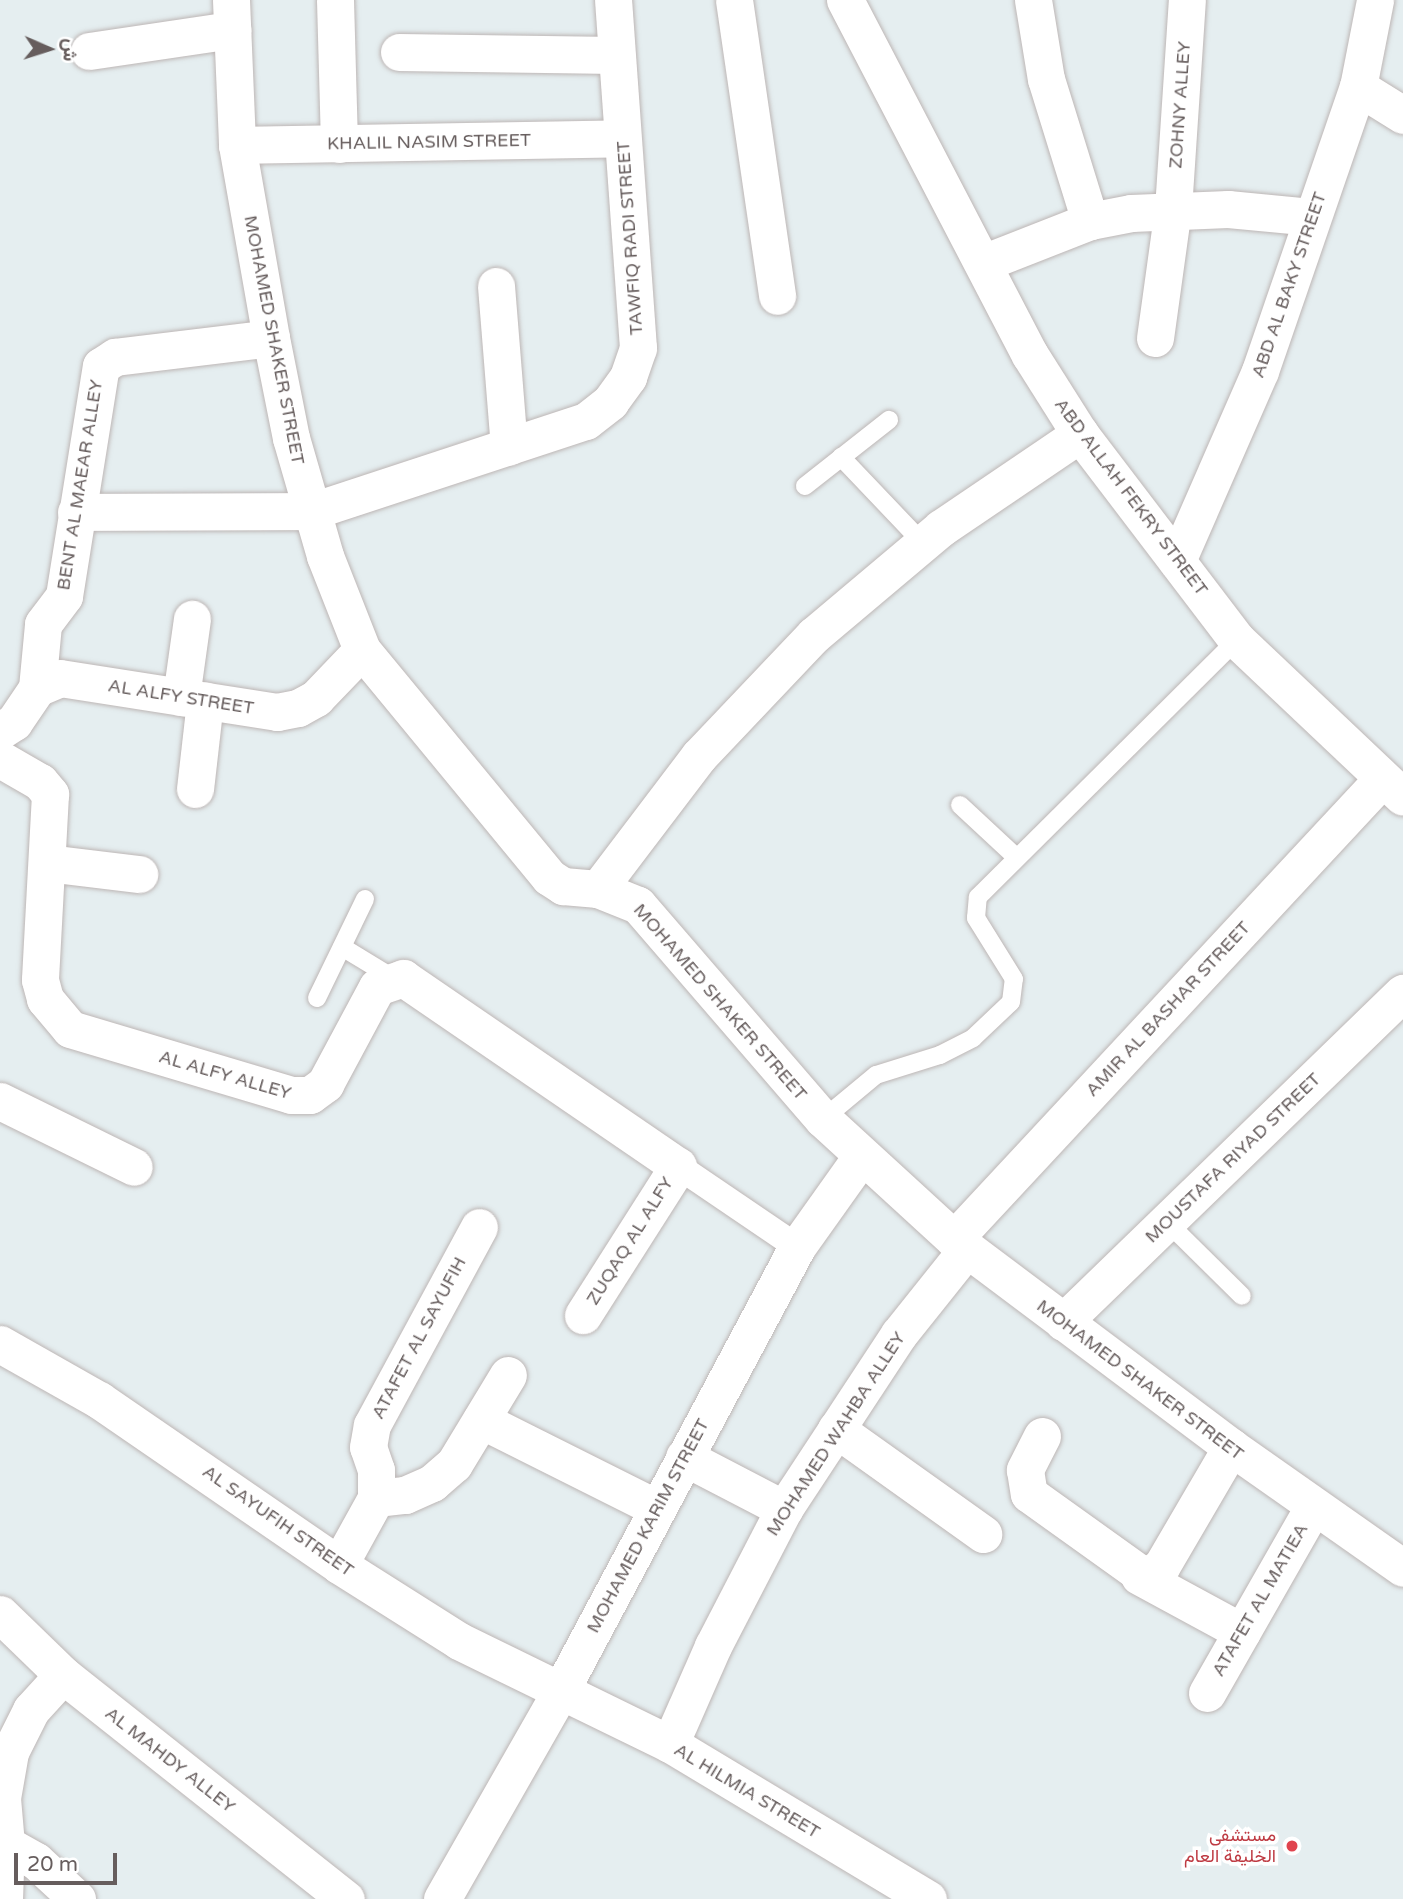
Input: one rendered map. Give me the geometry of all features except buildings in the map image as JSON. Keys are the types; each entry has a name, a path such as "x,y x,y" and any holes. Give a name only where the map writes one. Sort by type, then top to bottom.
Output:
{"street":[{"path":"335,0 340,144"},
{"name":"TAWFIQ RADI STREET","path":"75,512 312,511 586,421 610,402 628,377 638,348 613,0"},
{"path":"734,0 777,296"},
{"name":"ABD ALLAH FEKRY STREET","path":"845,0 1030,355 1080,434 1237,640 1392,788"},
{"path":"1033,0 1046,79 1090,221"},
{"name":"ZOHNY ALLEY","path":"1155,338 1173,209 1187,0"},
{"name":"ABD AL BAKY STREET","path":"1177,561 1260,371 1311,217 1359,87 1375,0"},
{"path":"89,51 231,15"},
{"name":"MOHAMED SHAKER STREET","path":"231,15 237,145 271,338 312,511 362,650 549,877 563,886 598,889 638,905 823,1119 861,1157 960,1245 1313,1507 1403,1568"},
{"path":"399,52 616,55"},
{"path":"1359,87 1403,115"},
{"name":"KHALIL NASIM STREET","path":"237,145 622,138"},
{"path":"983,263 1090,221 1173,209 1228,209 1311,217"},
{"path":"496,286 509,446"},
{"name":"BENT AL MAEAR ALLEY","path":"37,688 43,624 64,596 75,512 101,366 115,357 271,338"},
{"path":"598,889 709,746 814,635 923,543 1080,434"},
{"path":"192,619 195,789"},
{"name":"AL ALFY STREET","path":"37,688 61,678 277,712 298,708 316,698 362,650"},
{"path":"0,731 14,722 37,688"},
{"name":"AL ALFY ALLEY","path":"0,759 40,782 50,794 40,980 45,999 70,1029 291,1095 310,1095 325,1084 377,987 393,978"},
{"name":"AMIR AL BASHAR STREET","path":"960,1245 1392,788"},
{"path":"48,863 139,874"},
{"path":"393,978 411,981 797,1247"},
{"name":"MOUSTAFA RIYAD STREET","path":"1063,1322 1403,993"},
{"path":"0,1101 134,1167"},
{"name":"MOHAMED KARIM STREET","path":"442,1899 561,1689 797,1247 861,1157"},
{"name":"ZUQAQ AL ALFY","path":"583,1315 678,1166"},
{"name":"ATAFET AL SAYUFIH","path":"376,1499 376,1470 368,1447 372,1425 479,1227"},
{"name":"MOHAMED WAHBA ALLEY","path":"670,1744 713,1646 784,1509 960,1245"},
{"name":"AL SAYUFIH STREET","path":"0,1344 99,1400 338,1565 458,1641 561,1689"},
{"path":"338,1565 376,1499 405,1495 432,1483 454,1464 508,1375"},
{"path":"481,1419 657,1508"},
{"path":"836,1429 984,1534"},
{"path":"1042,1436 1025,1471 1029,1494 1139,1576 1242,1632"},
{"path":"1139,1576 1151,1576 1161,1567 1231,1447"},
{"path":"684,1457 784,1509"},
{"name":"ATAFET AL MATIEA","path":"1207,1693 1313,1507"},
{"name":"AL MAHDY ALLEY","path":"0,1614 63,1675 346,1899"},
{"path":"4,1899 2,1798 10,1752 31,1710 63,1675"},
{"name":"AL HILMIA STREET","path":"561,1689 670,1744 929,1899"},
{"path":"3,1843 36,1861 77,1899"}],"lane":[{"path":"804,486 889,420"},
{"path":"841,457 923,543"},
{"path":"823,1119 876,1075 940,1055 973,1038 1011,1002 1014,979 981,928 975,908 985,889 1237,640"},
{"path":"960,805 1016,857"},
{"path":"317,998 365,899"},
{"path":"342,947 393,978"},
{"path":"1167,1222 1242,1296"}],"place":[{"name":"مستشفى الخليفة العام","path":"1292,1846"}]}
